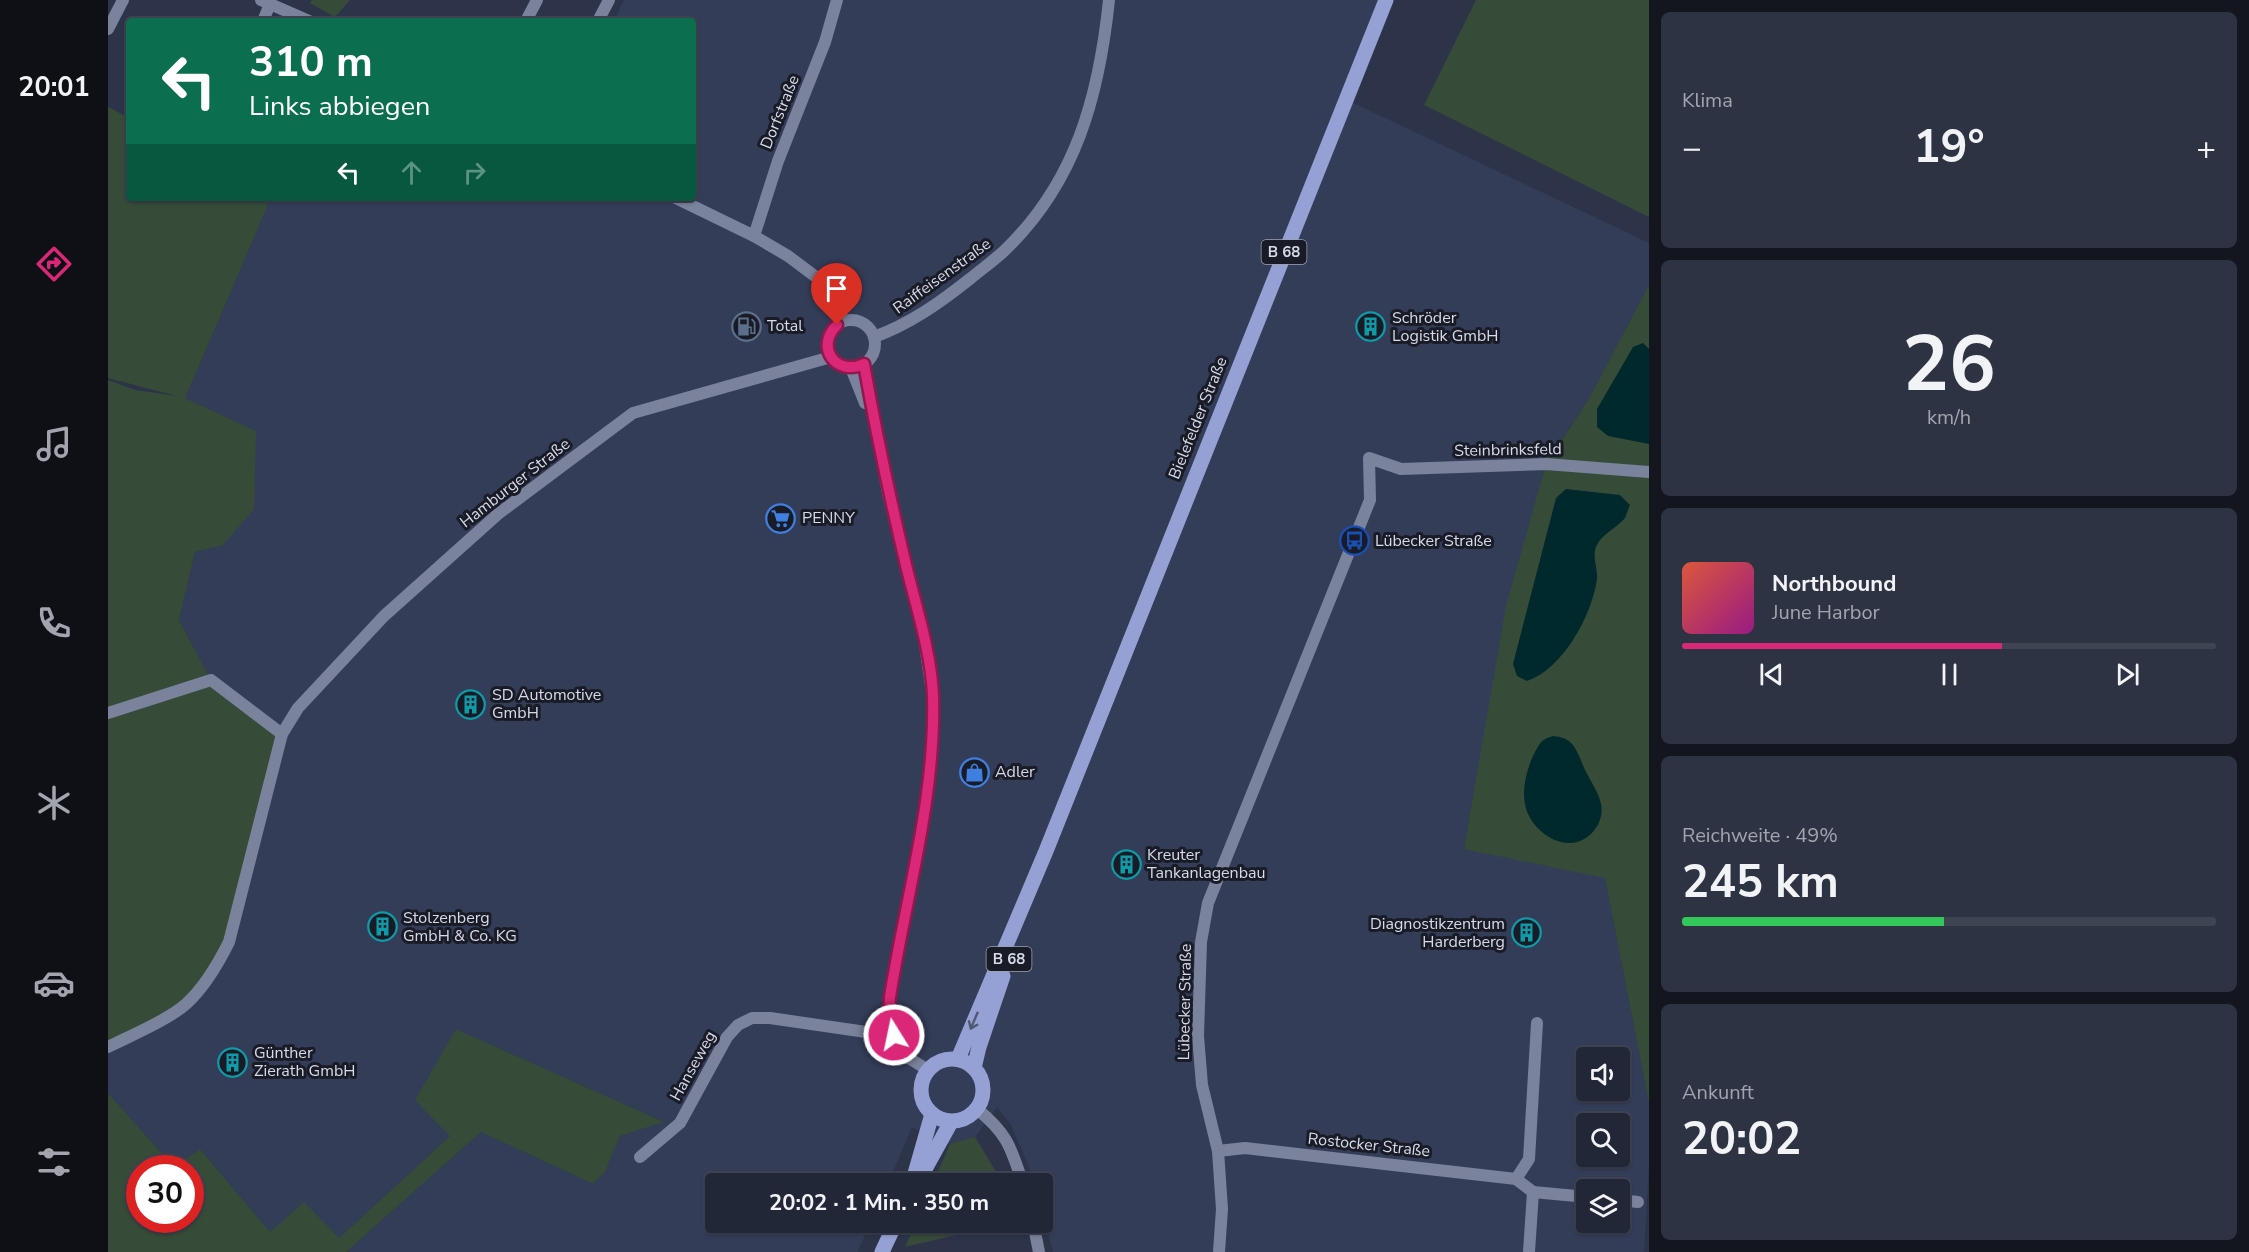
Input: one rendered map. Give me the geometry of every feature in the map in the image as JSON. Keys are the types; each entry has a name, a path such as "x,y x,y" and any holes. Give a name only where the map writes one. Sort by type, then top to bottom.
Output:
{"main road":[{"name":"Bielefelder Straße","path":"958,1059 1046,851 1386,0"},
{"name":"Bielefelder Straße","path":"974,1068 979,1047 1046,851"},
{"path":"958,1059 974,1068 983,1083 982,1101 978,1109 970,1116 951,1122 932,1114 926,1107 921,1088 928,1070 942,1061 958,1059"},
{"path":"917,1173 932,1114"},
{"path":"921,1173 951,1122"},
{"path":"882,1252 891,1233"}],"street":[{"path":"108,29 123,0"},
{"path":"528,18 537,0"},
{"path":"600,18 609,0"},
{"name":"Dorfstraße","path":"754,236 778,161 825,42 837,0"},
{"name":"Raiffeisenstraße","path":"874,337 899,328 956,290 1004,252 1038,214 1066,169 1085,126 1104,52 1109,0"},
{"path":"263,18 266,2 302,18"},
{"path":"682,201 754,236 788,256 820,280 843,321"},
{"path":"843,321 858,321 870,330 874,337 873,352 864,364 851,368 843,367 831,357 828,350 828,336 843,321"},
{"name":"Hamburger Straße","path":"108,1047 147,1028 186,1004 214,971 229,942 282,734 298,708 384,616 498,514 633,413 831,357"},
{"path":"864,364 874,426 924,638 933,692 932,752 925,808 890,997 889,1015 893,1030 907,1057 928,1070"},
{"path":"851,368 874,426"},
{"name":"Steinbrinksfeld","path":"1369,458 1401,469 1545,464 1649,472"},
{"name":"Lübecker Straße","path":"1219,1252 1222,1209 1218,1151 1202,1085 1198,1036 1201,942 1208,903 1370,500 1369,458"},
{"path":"108,713 211,680 282,734"},
{"name":"Hanseweg","path":"640,1157 680,1123 727,1037 738,1025 752,1018 770,1018 866,1032 881,1033 893,1030"},
{"path":"1537,1023 1529,1159 1516,1179 1533,1192 1576,1196"},
{"path":"978,1109 1002,1131 1013,1152 1020,1173"},
{"name":"Rostocker Straße","path":"1218,1151 1245,1148 1516,1179"},
{"path":"1529,1252 1533,1192"},
{"path":"1630,1201 1638,1202"},
{"path":"1036,1233 1040,1252"}],"shaded area":[{"path":"312,0 350,0 335,17 310,3"},
{"path":"624,0 1387,0 1347,100 1649,243 1649,285 1588,400 1545,464 1464,848 1605,878 1649,1103 1649,1165 1644,1252 1053,1252 1048,1233 1053,1233 1053,1173 1031,1173 1011,1125 997,1107 975,1137 950,1144 912,1127 892,1173 705,1173 705,1233 866,1233 857,1252 346,1252 481,1132 593,1184 605,1172 620,1136 664,1122 456,1029 450,1136 339,1238 270,1232 200,1149 191,1155 163,1155 108,1093 108,1047 211,680 179,620 195,552 223,545 256,431 185,398 270,201 696,201 696,18 615,18"},
{"path":"1476,0 1649,0 1649,217 1424,105"},
{"path":"108,107 126,116 126,201 270,201 185,398 256,431 254,509 223,545 195,552 179,620 211,680 282,734 229,942 186,1004 108,1047 108,380 135,390 177,396 108,378"},
{"path":"1649,285 1649,1103 1605,878 1464,849 1506,606 1546,464 1588,400"},
{"path":"1643,343 1649,349 1649,444 1608,436 1597,427 1597,409 1633,347"},
{"path":"1566,489 1620,495 1630,505 1625,518 1598,542 1595,555 1597,579 1594,593 1574,639 1552,665 1540,675 1527,681 1517,676 1513,664 1556,498"},
{"path":"1553,736 1564,738 1573,745 1601,804 1601,818 1595,830 1578,842 1555,840 1541,831 1530,819 1525,804 1524,788 1530,763 1541,742"},
{"path":"456,1029 664,1122 620,1136 605,1172 593,1184 481,1132 346,1252 108,1252 108,1093 163,1155 126,1155 126,1233 204,1233 204,1155 191,1155 200,1149 270,1232 304,1202 339,1238 450,1136 415,1100"},
{"path":"975,1137 997,1173 937,1173 950,1144"},
{"path":"911,1233 964,1233 905,1247"}],"place":[{"name":"Total","path":"746,326"},
{"name":"Schröder Logistik GmbH","path":"1371,327"},
{"name":"PENNY","path":"781,518"},
{"name":"Lübecker Straße","path":"1354,541"},
{"name":"SD Automotive GmbH","path":"471,704"},
{"name":"Adler","path":"974,772"},
{"name":"Kreuter Tankanlagenbau","path":"1126,864"},
{"name":"Stolzenberg GmbH & Co. KG","path":"382,927"},
{"name":"Diagnostikzentrum Harderberg","path":"1526,933"},
{"name":"Günther Zierath GmbH","path":"233,1062"}],"route":[{"path":"837,325 828,336 828,350 831,357 843,367 858,367 864,364 888,493 924,638 933,692 932,752 923,819 890,997 889,1015 894,1035"}]}
